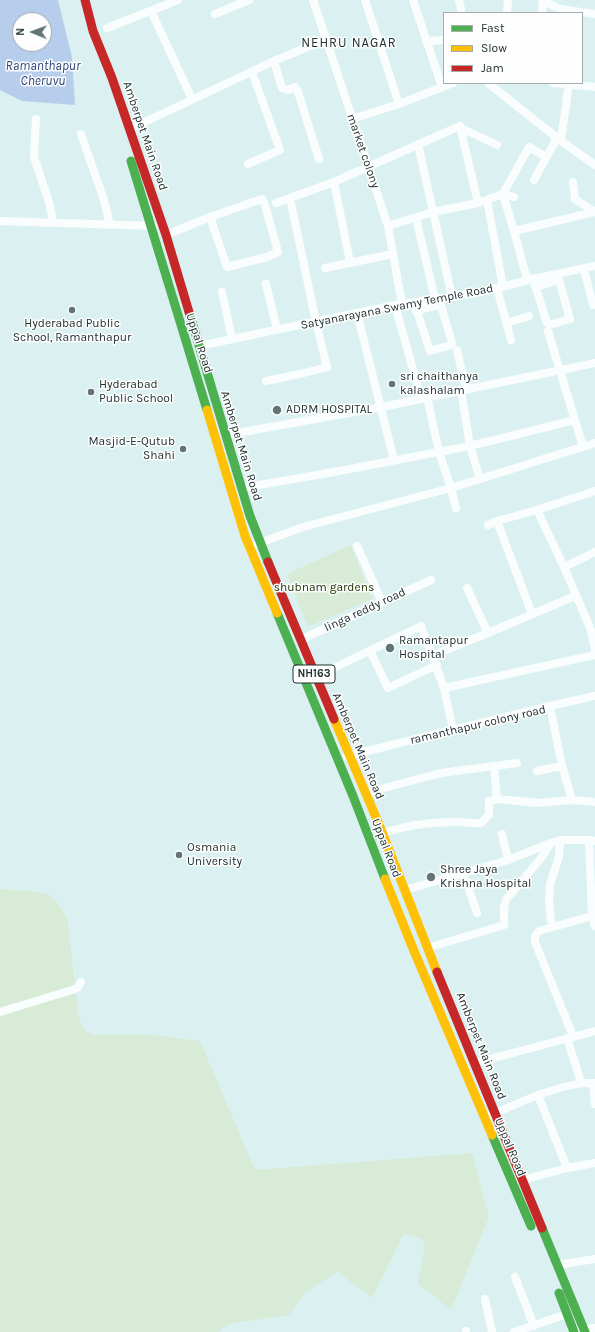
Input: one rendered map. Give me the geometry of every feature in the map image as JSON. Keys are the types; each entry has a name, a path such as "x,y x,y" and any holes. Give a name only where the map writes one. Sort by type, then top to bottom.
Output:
{"highway":[{"name":"Uppal Road","path":"76,0 85,17 104,84 129,154 245,536 338,759 412,945 548,1264 574,1332"},
{"name":"Amberpet Main Road","path":"85,0 85,17 94,31 130,129 166,235 250,516 315,677 382,833 427,948 585,1330"}],"street":[{"path":"107,28 151,12 178,0"},
{"path":"214,14 249,0"},
{"name":"market colony","path":"313,0 388,226 393,254 398,305 456,508"},
{"path":"364,0 399,104"},
{"path":"412,0 442,87"},
{"path":"459,0 461,9"},
{"path":"507,12 508,0"},
{"path":"542,12 543,0 560,9 572,12"},
{"path":"151,12 192,99"},
{"path":"583,13 595,14"},
{"path":"130,129 274,61 327,39"},
{"path":"426,41 443,40"},
{"path":"274,61 282,88 288,90 295,87 298,92 319,159"},
{"path":"248,164 280,150 252,72"},
{"path":"352,119 399,104 450,84"},
{"path":"492,84 559,140 595,164"},
{"path":"534,180 546,157 559,140 569,84 595,87"},
{"path":"36,119 34,157 49,202 53,222"},
{"path":"276,203 368,168 460,126 461,128 497,145"},
{"path":"461,128 478,203"},
{"path":"81,134 104,200 110,225"},
{"path":"418,144 452,297"},
{"path":"534,283 559,280 570,319 548,325 534,283 526,276 503,194 529,147 546,157"},
{"path":"334,182 350,262"},
{"path":"514,231 595,212 575,199 573,182"},
{"path":"388,226 433,212 478,203 503,194 514,197"},
{"path":"266,381 327,367 290,198"},
{"path":"166,235 210,217 262,199 278,252 267,257 227,268 210,217"},
{"path":"487,200 500,288 511,340"},
{"path":"416,218 435,299"},
{"path":"0,221 151,226 162,224"},
{"path":"325,268 393,254"},
{"name":"Satyanarayana Swamy Temple Road","path":"199,346 398,305 415,307 435,299 534,283 595,266"},
{"path":"584,269 593,305"},
{"path":"266,284 277,329"},
{"path":"222,292 232,339"},
{"path":"441,305 452,343 451,345 430,351 415,307 441,305"},
{"path":"357,313 382,407 394,460"},
{"path":"507,323 529,316"},
{"path":"548,331 583,447"},
{"path":"457,350 470,446 480,480"},
{"path":"226,435 382,407 463,389 595,363"},
{"path":"242,488 470,446 575,420"},
{"path":"250,547 303,527 480,480 595,443"},
{"path":"488,525 595,491"},
{"path":"537,510 564,567 575,596 593,630 595,650"},
{"path":"497,522 532,614"},
{"path":"357,546 382,602"},
{"path":"564,567 595,552"},
{"name":"linga reddy road","path":"300,640 431,580"},
{"path":"467,588 488,634"},
{"path":"433,655 488,634 575,596"},
{"path":"315,677 421,626 437,665 444,688 453,730"},
{"path":"370,651 388,688 437,665"},
{"path":"444,688 595,655"},
{"path":"550,706 595,696"},
{"name":"ramanthapur colony road","path":"338,759 349,755 550,706 562,766 572,800"},
{"path":"365,793 441,773 517,763"},
{"path":"537,771 562,766"},
{"path":"494,767 497,800"},
{"path":"382,833 400,827 444,822 465,821 481,823 489,815 489,801 497,800 538,803 572,800 595,802"},
{"path":"502,834 508,860"},
{"path":"405,890 508,860 560,840 592,840 595,926"},
{"path":"551,920 549,902 550,884 559,858 560,840"},
{"path":"427,948 504,926 506,900 541,858 550,843"},
{"path":"463,872 476,913"},
{"path":"581,1082 570,1037 535,942 535,936 539,931 594,916"},
{"path":"0,1012 72,990 77,988 81,982"},
{"path":"475,1064 595,1031"},
{"path":"485,1118 538,1095 581,1082 594,1083 595,1104"},
{"path":"538,1095 568,1168"},
{"path":"513,1184 522,1180 568,1168 595,1164"},
{"path":"557,1265 595,1259"},
{"path":"515,1277 534,1326"},
{"path":"485,1299 492,1332"},
{"path":"514,1332 567,1314"},
{"path":"574,1332 595,1328"}],"green space":[{"name":"shubnam gardens","path":"351,545 372,599 308,627 287,574"},
{"path":"0,889 37,892 50,895 59,905 67,918 78,1011 81,1024 85,1030 96,1035 154,1035 200,1041 255,1170 472,1153 489,1217 451,1310 418,1284 425,1244 420,1238 404,1234 372,1298 337,1272 306,1292 289,1315 229,1324 218,1332 0,1332"}],"water":[{"name":"Ramanthapur Cheruvu","path":"0,0 58,0 72,57 75,105 22,101 0,90"}],"traffic: fast":[{"path":"131,161 207,410"},
{"path":"189,312 250,516 268,562"},
{"path":"277,613 353,796 385,879"},
{"path":"492,1135 531,1226"},
{"path":"542,1228 585,1332"},
{"path":"559,1293 574,1332"}],"traffic: slow":[{"path":"207,410 245,536 277,613"},
{"path":"334,719 378,822 437,972"},
{"path":"385,879 492,1135"}],"traffic: jam":[{"path":"85,0 93,31 112,78 166,235 189,312"},
{"path":"268,562 334,719"},
{"path":"437,972 542,1228"}],"place":[{"name":"Hyderabad Public School, Ramanthapur","path":"72,310"},
{"name":"sri chaithanya kalashalam","path":"392,384"},
{"name":"Hyderabad Public School","path":"91,392"},
{"name":"ADRM HOSPITAL","path":"277,410"},
{"name":"Masjid-E-Qutub Shahi","path":"183,449"},
{"name":"Ramantapur Hospital","path":"390,648"},
{"name":"Osmania University","path":"179,855"},
{"name":"Shree Jaya Krishna Hospital","path":"431,877"}],"district":[{"name":"NEHRU NAGAR","path":"349,43"}]}
